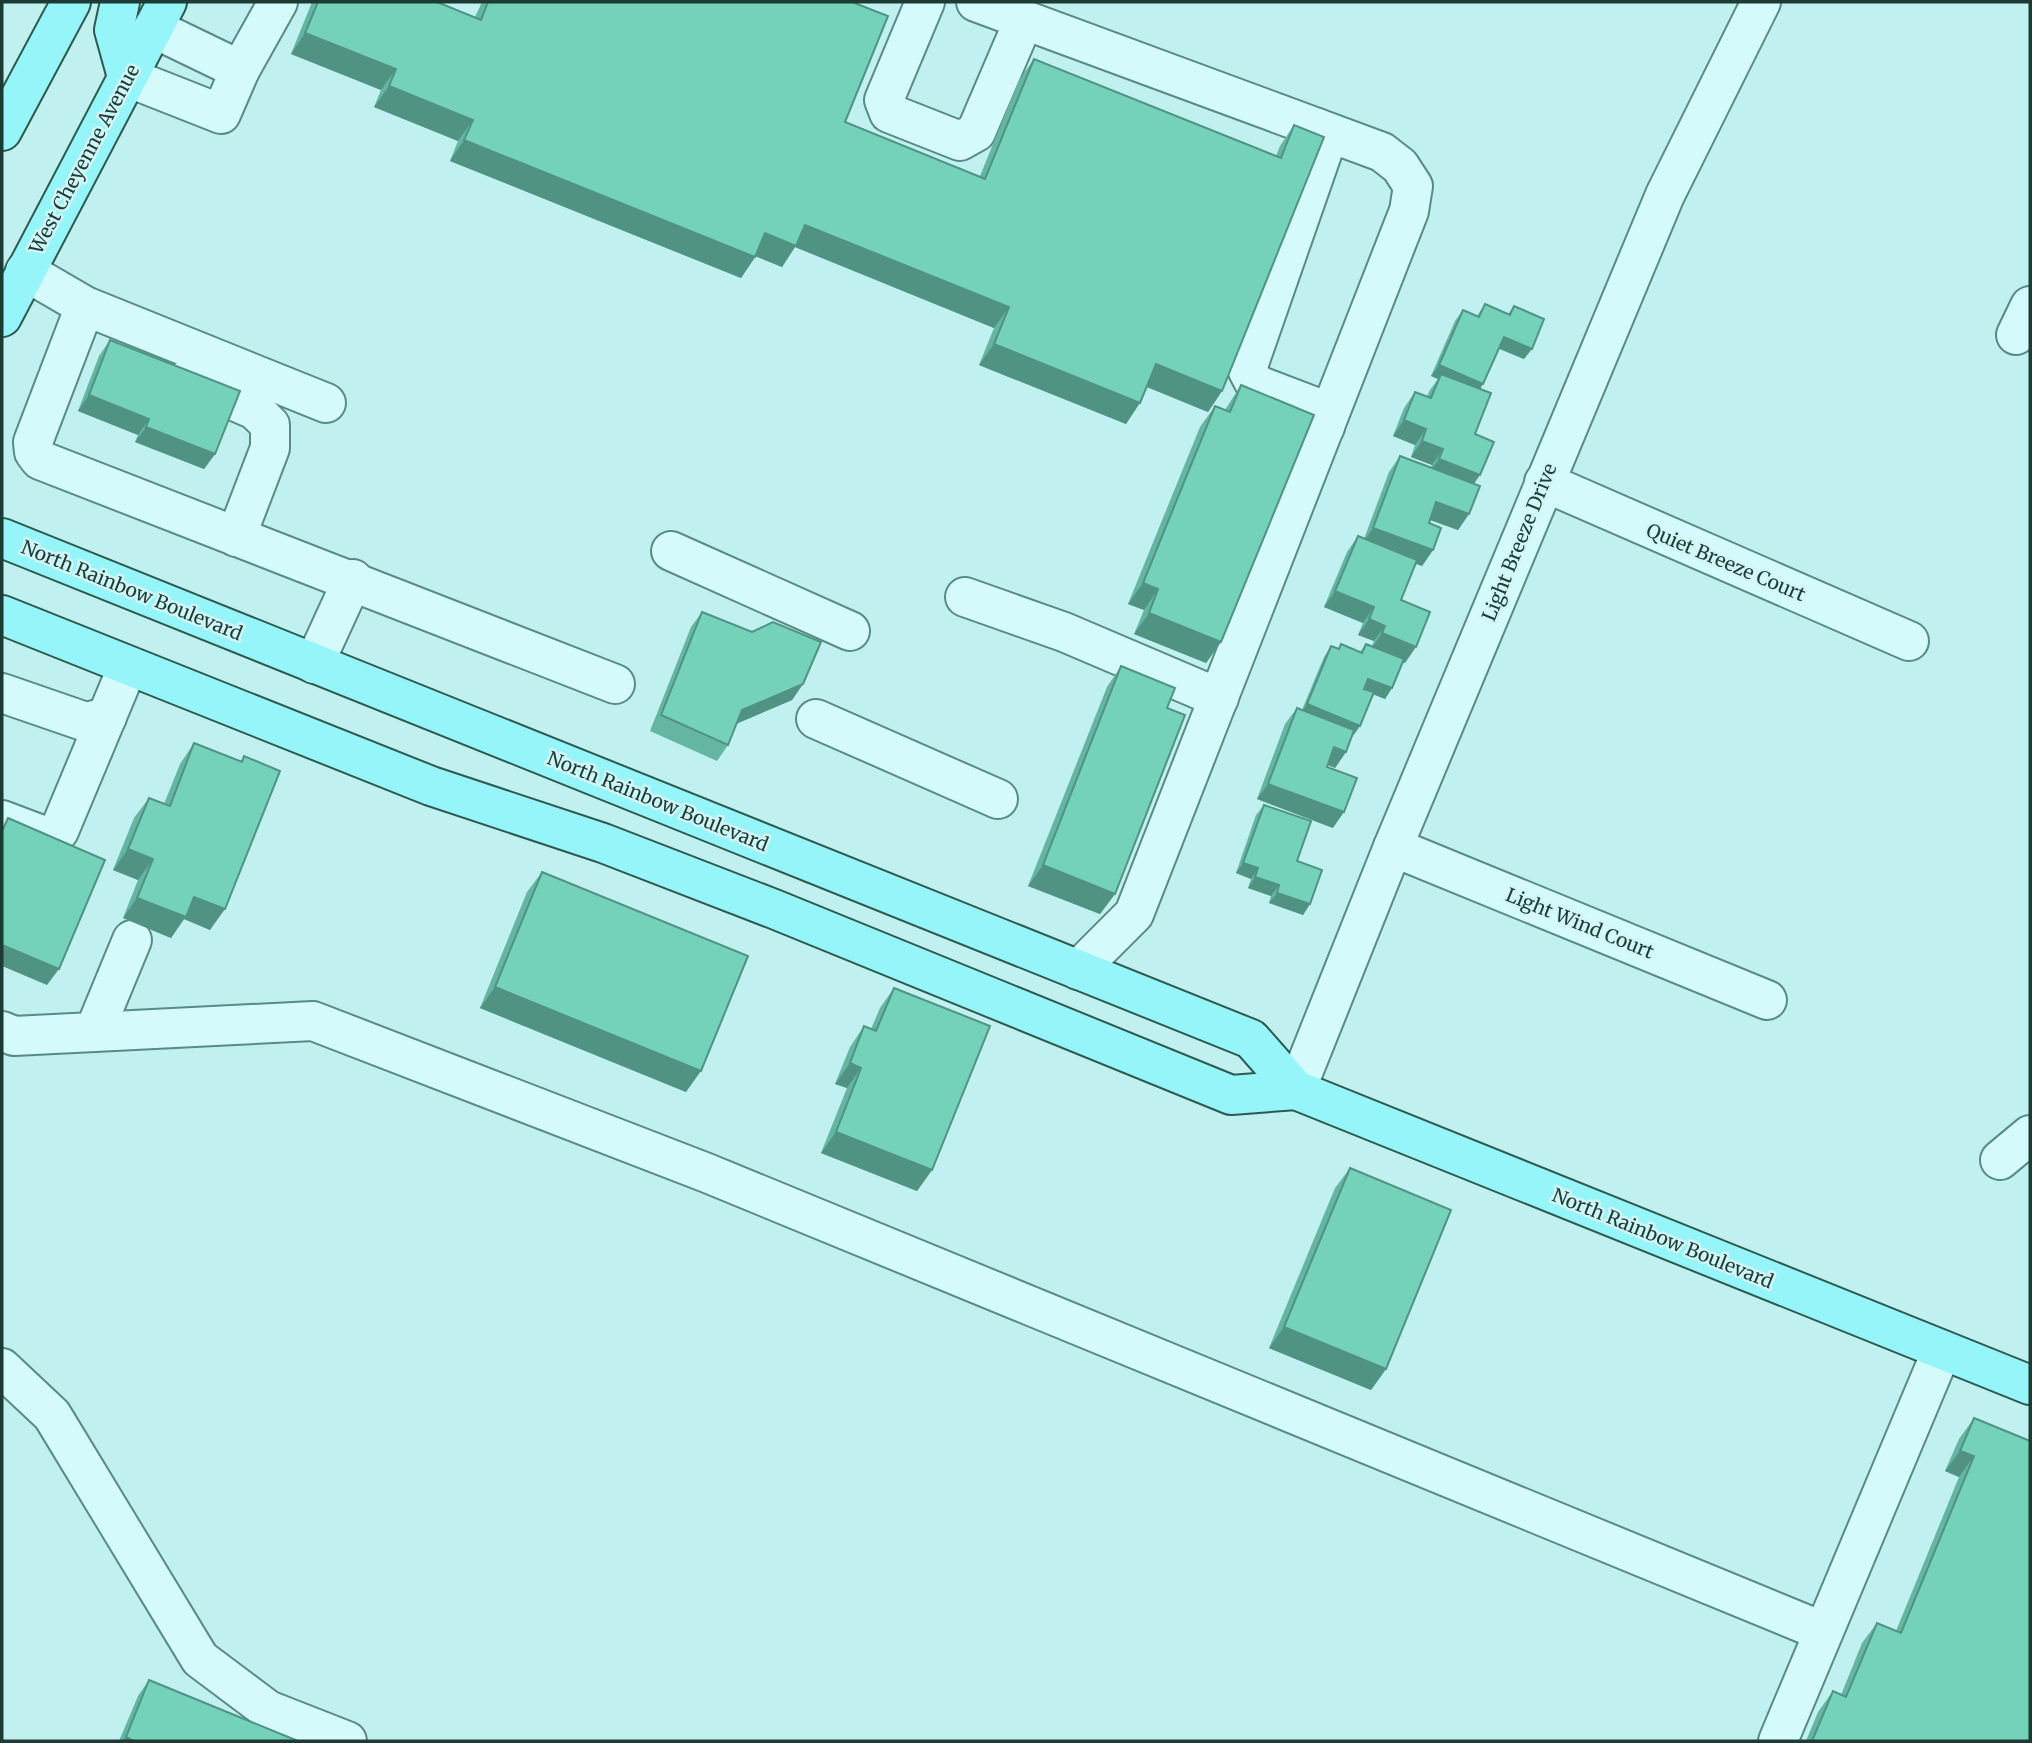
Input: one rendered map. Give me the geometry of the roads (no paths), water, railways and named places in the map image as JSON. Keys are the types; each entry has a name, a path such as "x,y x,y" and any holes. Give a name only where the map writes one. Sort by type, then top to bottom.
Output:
{"main road":[{"path":"2,131 71,2"},
{"path":"120,2 114,30 127,77"},
{"name":"West Cheyenne Avenue","path":"2,317 160,15"},
{"name":"North Rainbow Boulevard","path":"2,538 1251,1039 1296,1090"},
{"name":"North Rainbow Boulevard","path":"2,615 431,786 603,843 849,939 1231,1095 1296,1090 2030,1385"},
{"path":"813,925 856,881"},
{"path":"849,939 856,881"}],"street":[{"path":"127,77 221,114 240,69 278,2"},
{"path":"925,2 884,100 889,113 960,141 976,132 1024,20"},
{"path":"976,2 1382,152 1400,166 1413,186 1409,211 1134,914 1078,970"},
{"name":"Light Breeze Drive","path":"1296,1090 1393,847 1665,195 1761,2"},
{"path":"160,15 240,69"},
{"path":"1317,128 1325,145 1247,369 1255,384 1318,408 1325,426"},
{"path":"25,271 85,306 326,403"},
{"path":"85,306 33,442 34,452 40,460 236,537 353,579 615,684"},
{"path":"137,326 148,351 168,372 255,410 270,425 270,448 236,537"},
{"name":"Quiet Breeze Court","path":"1544,482 1909,641"},
{"path":"671,551 850,631"},
{"path":"314,664 353,579"},
{"path":"965,597 1064,632 1219,698"},
{"path":"2,820 47,836 60,831 128,666"},
{"path":"2,693 86,722 107,717"},
{"path":"816,719 998,799"},
{"name":"Light Wind Court","path":"1393,847 1767,1000"},
{"path":"94,1032 132,940"},
{"path":"2,1031 14,1036 313,1021 707,1173 1822,1631"},
{"path":"2000,1160 2030,1135"},
{"path":"1778,1741 1942,1350"},
{"path":"2,1368 52,1415 200,1660 268,1710 347,1741"}]}
